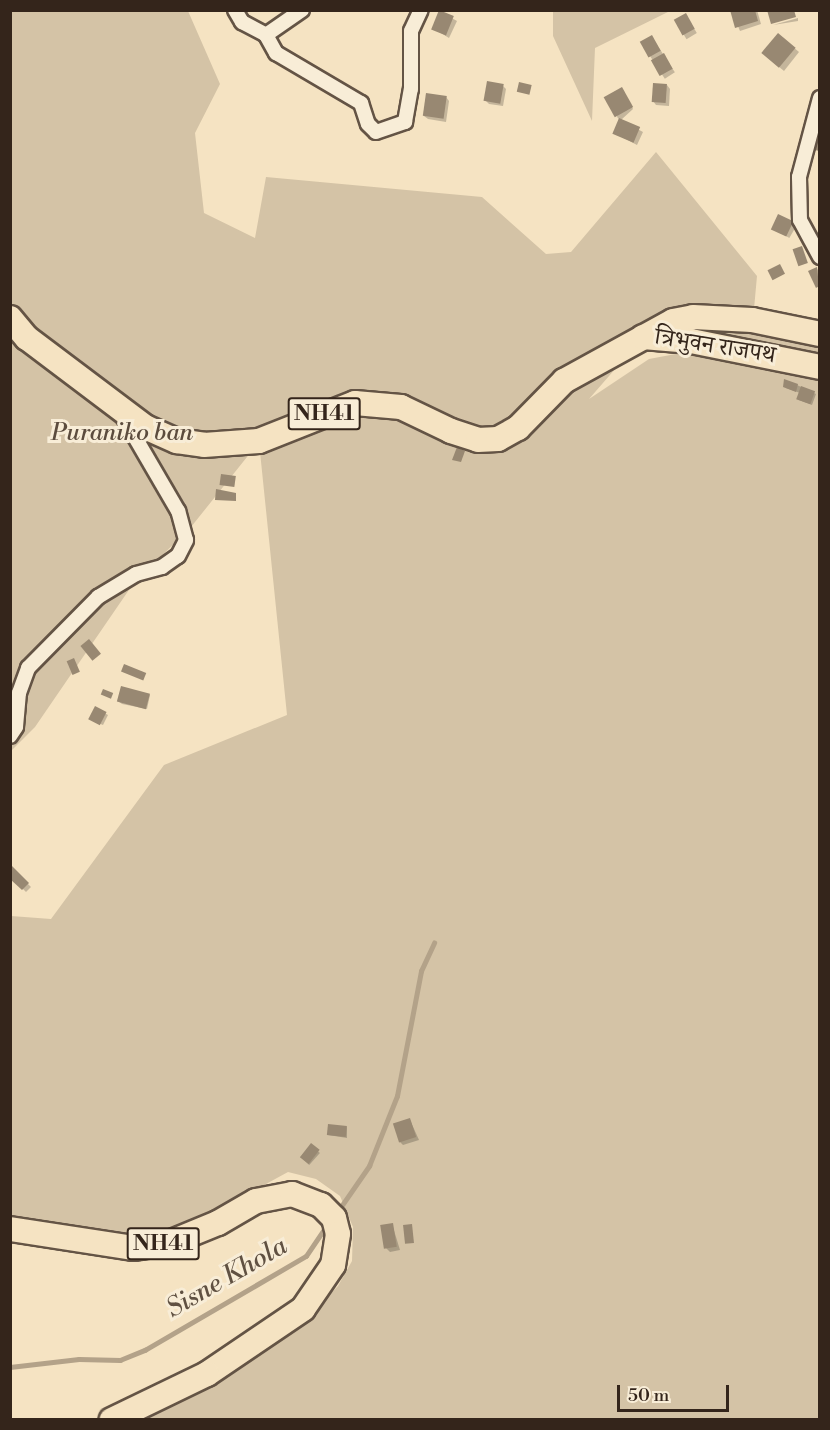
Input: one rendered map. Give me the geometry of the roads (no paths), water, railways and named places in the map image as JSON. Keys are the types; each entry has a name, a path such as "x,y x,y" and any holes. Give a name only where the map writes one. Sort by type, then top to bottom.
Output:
{"highway":[{"name":"त्रिभुवन राजपथ","path":"643,337 673,321 693,317 752,320 819,334"},
{"name":"NH41","path":"10,318 27,338 145,428 177,441 204,445 259,441 355,403 401,406 452,431 478,440 498,439 518,428 564,381 643,337"},
{"name":"त्रिभुवन राजपथ","path":"643,337 691,341 819,367"},
{"name":"NH41","path":"10,1229 133,1248 169,1243 274,1195 307,1197 334,1218 338,1233 333,1265 303,1309 207,1374 112,1419"}],"street":[{"path":"235,10 242,22 266,35 276,53 361,103 368,124 376,132 405,122 411,89 411,31 421,10"},
{"path":"266,35 302,10"},
{"path":"819,98 799,177 800,220 819,257"},
{"path":"10,736 16,727 19,693 28,668 98,597 136,574 162,567 178,556 186,540 178,511 119,408"}],"waterway":[{"name":"Sisne Khola","path":"338,1211 369,1166 397,1096 421,971 434,943"},
{"name":"Sisne Khola","path":"10,1367 79,1359 120,1360 145,1350 306,1256 327,1225"}],"park label":[{"name":"Puraniko ban","path":"122,434"}]}
